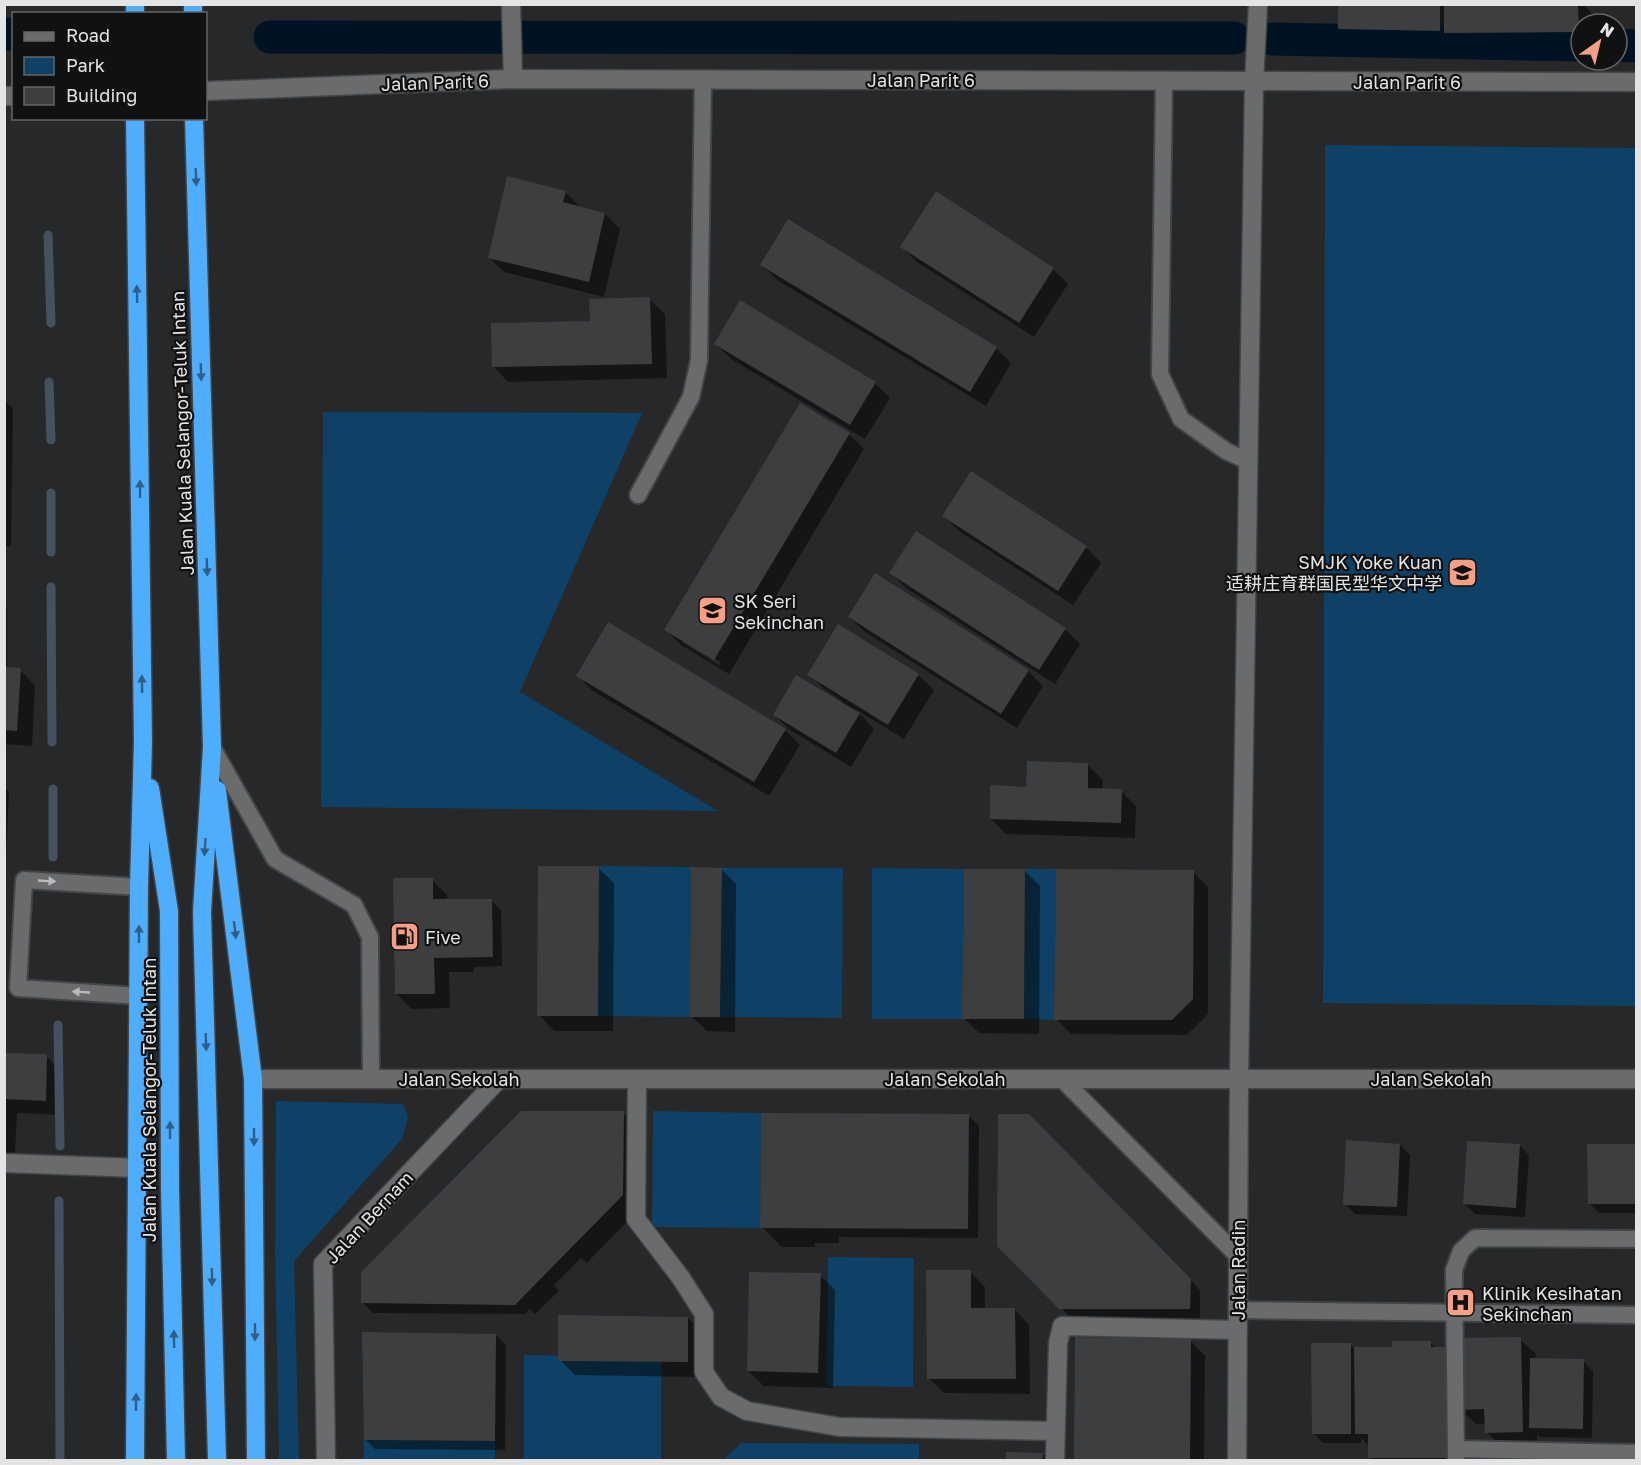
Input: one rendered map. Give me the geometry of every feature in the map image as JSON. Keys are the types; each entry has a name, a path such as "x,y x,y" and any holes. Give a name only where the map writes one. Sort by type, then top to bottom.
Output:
{"highway":[{"name":"Jalan Kuala Selangor-Teluk Intan","path":"135,120 143,742 139,887 135,1461"},
{"name":"Jalan Kuala Selangor-Teluk Intan","path":"194,120 212,747 253,1079 256,1461"},
{"name":"Jalan Kuala Selangor-Teluk Intan","path":"143,742 169,911 170,1188 176,1461"},
{"name":"Jalan Kuala Selangor-Teluk Intan","path":"212,747 201,912 217,1461"}],"street":[{"name":"Jalan Radin","path":"1237,1461 1239,1079 1254,82 1258,4"},
{"path":"511,8 513,71"},
{"name":"Jalan Parit 6","path":"207,92 513,71 703,79 1636,82"},
{"name":"Jalan Sekolah","path":"253,1079 1636,1080"},
{"name":"Jalan Bernam","path":"326,1461 322,1264 500,1079"},
{"path":"637,1079 636,1219 681,1278 704,1314 704,1372 721,1397 747,1411 840,1427 1055,1431"},
{"path":"4,1163 138,1168"},
{"path":"1055,1461 1058,1343 1062,1326 1238,1330"}],"lane":[{"path":"638,495 691,397 699,360 703,79"},
{"path":"1164,81 1160,374 1181,419 1226,452 1248,461"},
{"path":"212,747 275,860 354,905 370,937 371,1079"},
{"path":"139,887 24,880 18,988 139,996"},
{"path":"1062,1079 1238,1256"},
{"path":"1636,1239 1475,1238 1461,1251 1454,1270 1456,1455 1636,1453"},
{"path":"1238,1310 1636,1315"}],"green space":[{"name":"SMJK Yoke Kuan 适耕庄育群国民型华文中学","path":"1325,145 1636,148 1636,1006 1323,1003"},
{"path":"323,412 642,413 520,692 718,811 321,807"},
{"path":"599,866 691,867 690,1017 598,1016"},
{"path":"722,868 843,868 842,1018 720,1017"},
{"path":"872,868 964,869 962,1019 872,1019"},
{"path":"1025,869 1056,869 1054,1020 1024,1019"},
{"path":"276,1101 403,1104 408,1117 402,1139 294,1261 299,1460 279,1460 275,1254"},
{"path":"653,1111 761,1113 760,1228 652,1227"},
{"path":"828,1257 914,1258 913,1387 827,1386"},
{"path":"524,1355 661,1357 661,1460 524,1460"},
{"path":"364,1440 495,1441 495,1460 364,1460"},
{"path":"741,1443 919,1444 919,1460 723,1460"}],"building":[{"path":"1338,4 1440,4 1440,31 1338,29"},
{"path":"1444,4 1578,4 1578,12 1569,12 1569,32 1444,33"},
{"path":"507,176 566,191 563,202 605,213 589,282 488,258"},
{"path":"936,191 1054,268 1019,323 900,247"},
{"path":"788,219 997,347 970,392 760,265"},
{"path":"650,297 652,364 492,367 491,323 590,321 589,299"},
{"path":"740,300 876,382 850,425 714,344"},
{"path":"800,403 850,433 714,660 664,630"},
{"path":"971,471 1087,546 1058,591 942,516"},
{"path":"916,531 1066,628 1039,670 889,573"},
{"path":"875,573 1029,670 1001,714 848,617"},
{"path":"608,622 786,729 754,782 576,676"},
{"path":"838,624 919,674 888,725 807,675"},
{"path":"4,667 21,668 17,731 4,730"},
{"path":"796,675 860,713 836,753 773,715"},
{"path":"1027,761 1088,763 1088,788 1122,789 1121,823 990,819 990,785 1026,787"},
{"path":"538,866 599,866 598,1016 537,1016"},
{"path":"691,867 722,868 720,1017 690,1017"},
{"path":"964,869 1025,869 1024,1019 962,1019"},
{"path":"1056,869 1194,870 1193,999 1172,1020 1054,1020"},
{"path":"393,878 433,878 433,899 492,899 493,957 434,958 435,994 395,994"},
{"path":"4,1053 47,1054 46,1101 4,1099"},
{"path":"521,1111 624,1111 623,1195 515,1305 361,1303 361,1272"},
{"path":"761,1113 969,1114 968,1229 760,1228"},
{"path":"998,1114 1029,1114 1191,1279 1190,1309 1059,1309 1053,1303 997,1246"},
{"path":"1346,1140 1400,1144 1397,1207 1343,1205"},
{"path":"1467,1141 1520,1144 1516,1208 1463,1204"},
{"path":"1587,1144 1636,1144 1636,1204 1588,1204"},
{"path":"926,1270 971,1270 971,1308 1015,1308 1016,1379 927,1379"},
{"path":"749,1272 821,1273 818,1373 747,1371"},
{"path":"558,1315 688,1317 688,1362 558,1361"},
{"path":"362,1332 496,1334 495,1441 364,1440"},
{"path":"1075,1337 1191,1339 1190,1460 1074,1460"},
{"path":"1521,1337 1523,1432 1485,1433 1484,1409 1459,1410 1458,1338"},
{"path":"1392,1341 1431,1341 1431,1347 1451,1347 1452,1458 1368,1458 1368,1434 1355,1434 1354,1347 1392,1347"},
{"path":"1311,1343 1351,1343 1351,1434 1312,1434"},
{"path":"1530,1358 1584,1359 1583,1429 1529,1428"},
{"path":"1006,1452 1043,1453 1042,1460 1006,1460"}],"waterway":[{"path":"4,34 12,34"},
{"path":"270,37 1234,38"},
{"path":"1272,39 1569,45"},
{"path":"1629,46 1636,46"},
{"path":"48,235 51,323"},
{"path":"49,382 51,440"},
{"path":"51,493 51,552"},
{"path":"51,587 52,742"},
{"path":"53,789 53,857"},
{"path":"58,1025 60,1146"},
{"path":"59,1201 60,1460"}],"place":[{"name":"SMJK Yoke Kuan 适耕庄育群国民型华文中学","path":"1463,572"},
{"name":"SK Seri Sekinchan","path":"713,611"},
{"name":"Five","path":"404,937"},
{"name":"Klinik Kesihatan Sekinchan","path":"1461,1303"}]}
